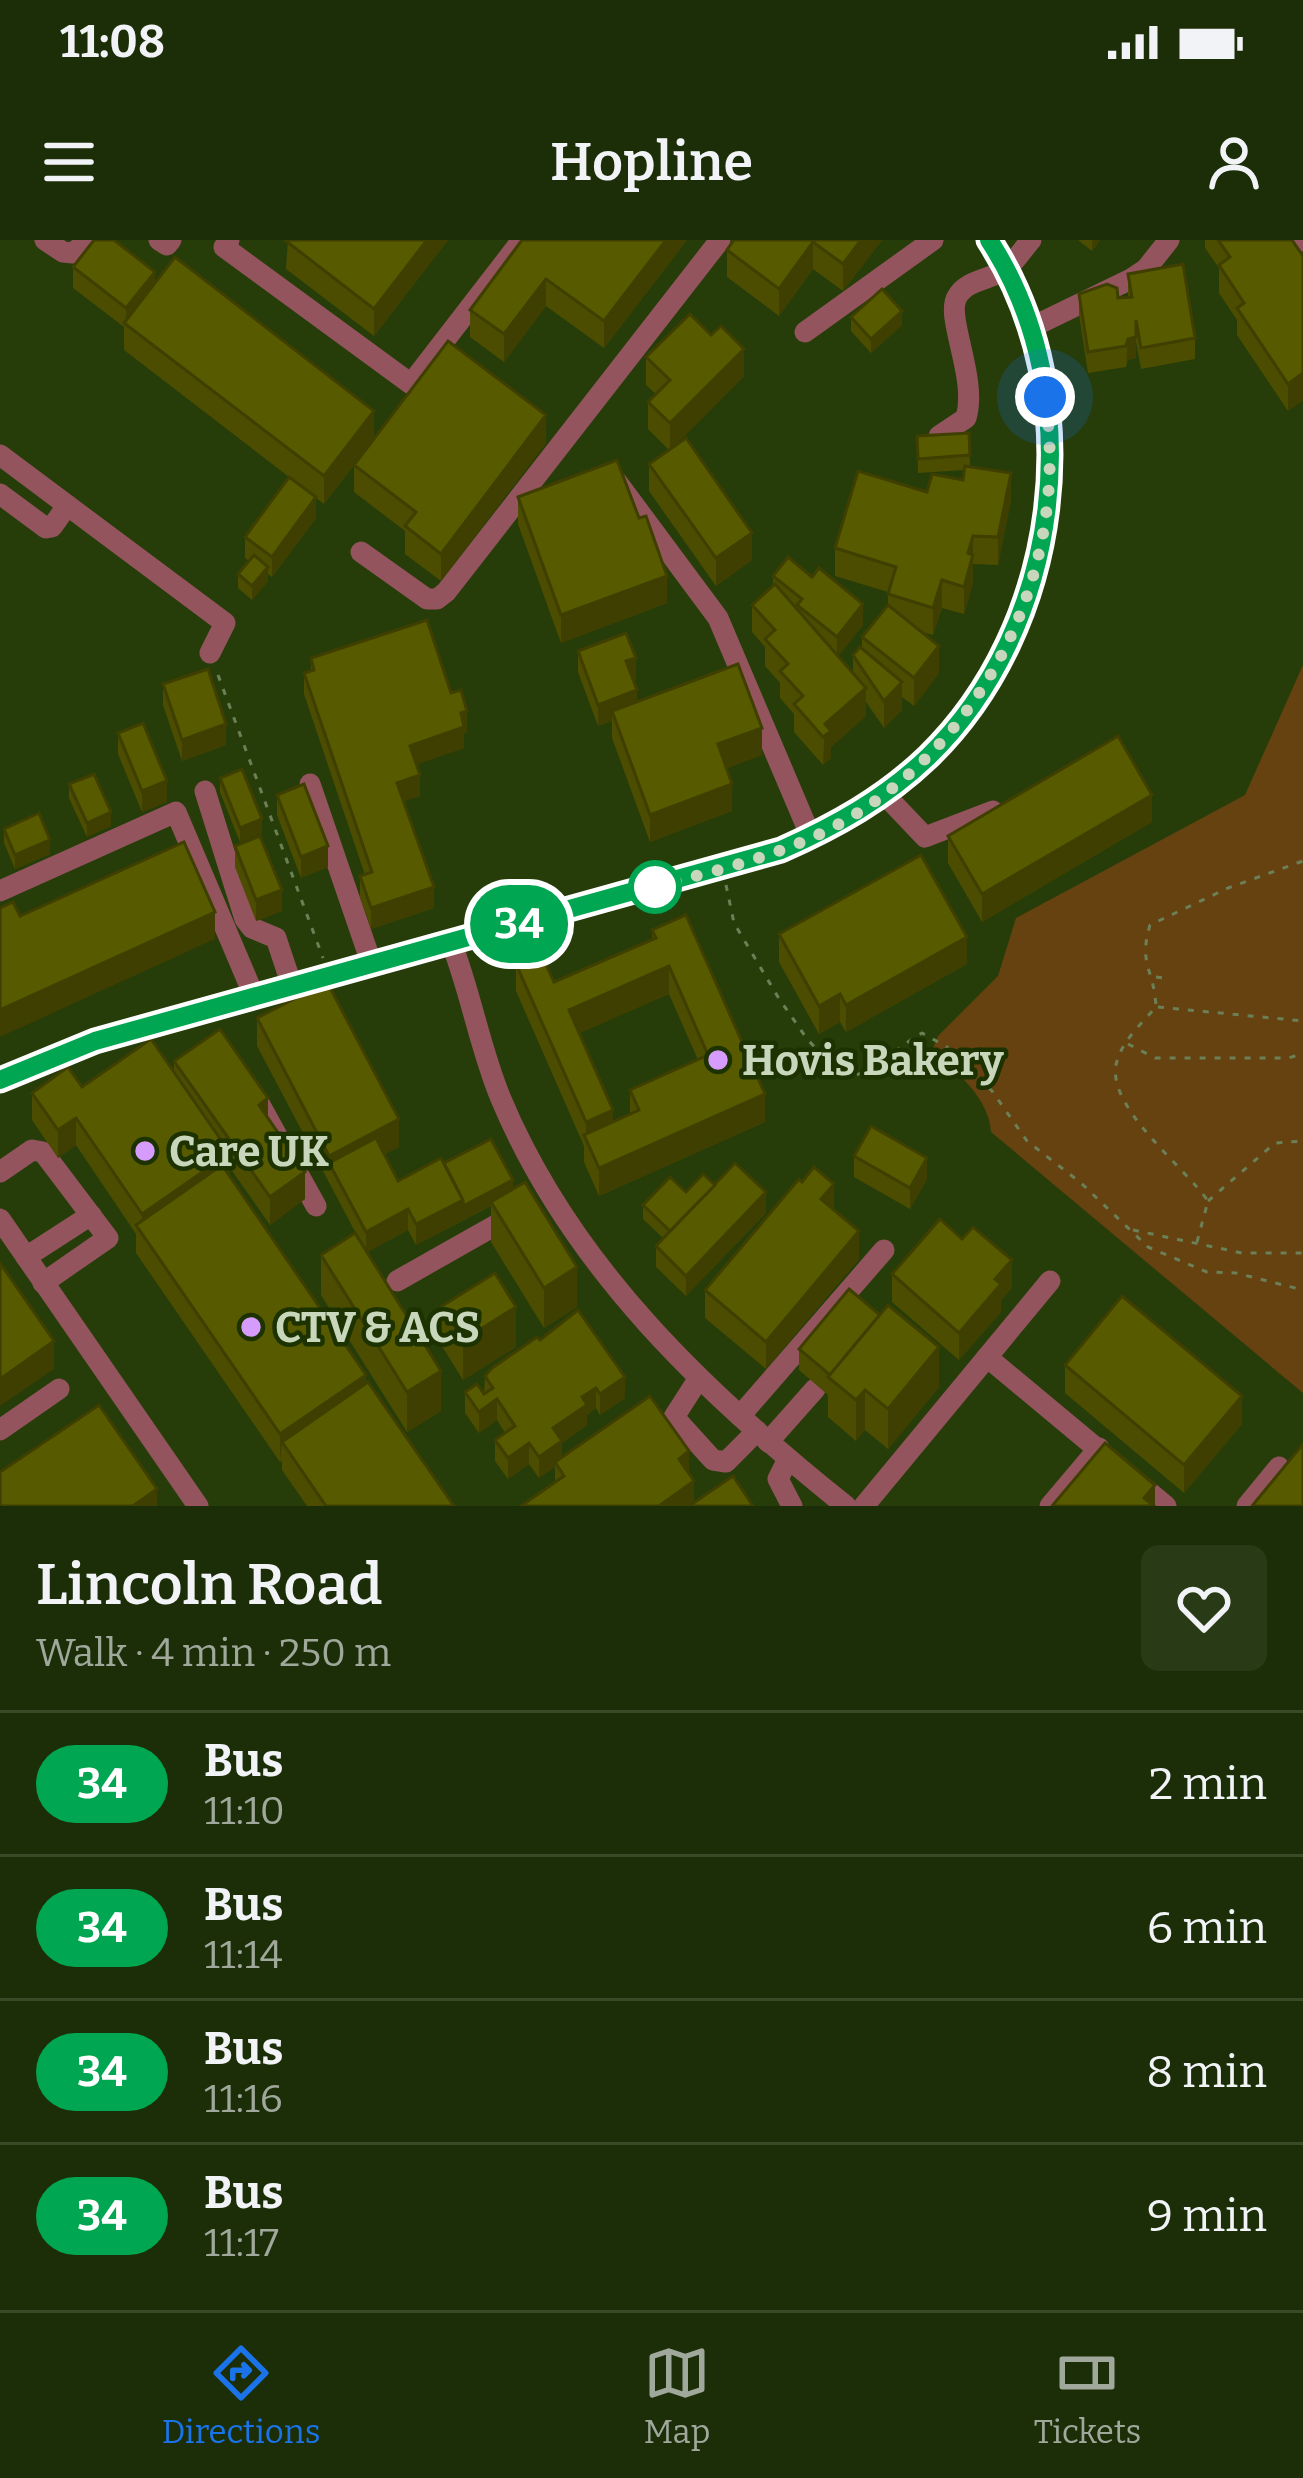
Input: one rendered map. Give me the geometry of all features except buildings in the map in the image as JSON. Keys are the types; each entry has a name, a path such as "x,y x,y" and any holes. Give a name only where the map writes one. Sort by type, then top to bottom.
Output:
{"street":[{"path":"45,240 73,253 89,240"},
{"path":"159,240 167,245 171,240"},
{"path":"230,240 224,247 411,384 522,240"},
{"path":"361,552 427,599 446,592 720,240"},
{"path":"805,332 933,240"},
{"path":"0,1080 95,1041 219,1017 254,996 451,942 475,924 512,926 722,869 811,837 885,795 968,712 1024,610 1041,550 1050,429 1040,366 989,240"},
{"path":"939,436 966,418 971,401 968,368 952,312 957,294 976,280 1005,271 1031,240"},
{"path":"1028,329 1131,279 1146,269 1169,240"},
{"path":"0,455 225,623 210,653"},
{"path":"606,467 718,618 811,837"},
{"path":"0,494 46,528 52,527 67,506"},
{"path":"310,784 372,964"},
{"path":"205,791 245,919 276,938 292,986"},
{"path":"885,795 925,837 976,820 1016,798"},
{"path":"0,891 176,812 254,996"},
{"path":"504,903 512,926"},
{"path":"451,942 501,1098 551,1194 596,1264 656,1336 699,1378 846,1506"},
{"path":"237,1068 316,1206"},
{"path":"0,1172 32,1150 44,1152 108,1238 43,1283"},
{"path":"397,1281 551,1194"},
{"path":"26,1257 91,1215"},
{"path":"0,1219 198,1506"},
{"path":"699,1378 674,1417 713,1460 726,1462 755,1430 884,1250"},
{"path":"864,1506 1050,1281"},
{"path":"987,1357 1166,1506"},
{"path":"0,1430 59,1389"},
{"path":"755,1430 815,1389"},
{"path":"1050,1506 1099,1448"},
{"path":"788,1460 778,1479 792,1506"},
{"path":"1247,1506 1279,1467"}],"path":[{"path":"210,653 330,976"},
{"path":"1208,1201 1120,1098 1115,1064 1156,1005 1155,977 1143,961 1150,925 1303,860"},
{"path":"722,869 734,923 807,1039 833,1066 851,1076 871,1072 901,1044 922,1033 992,1091 1027,1142 1081,1183 1148,1247 1207,1272 1236,1273 1303,1290"},
{"path":"1155,977 1171,979"},
{"path":"1156,1005 1303,1021"},
{"path":"1126,1044 1155,1058 1303,1054"},
{"path":"1197,1242 1208,1201 1275,1143 1303,1142"},
{"path":"1132,1229 1242,1253 1303,1253"}],"shaded area":[{"path":"1303,665 1303,1393 991,1132 978,1097 933,1048 938,1036 998,976 1016,918 1245,795"}],"bus line":[{"name":"34","path":"0,1080 95,1041 781,850 836,826 885,795 968,712 1024,610 1041,550 1050,429 1040,366 1019,302 989,240"}],"place":[{"name":"Hovis Bakery","path":"718,1060"},
{"name":"Care UK","path":"145,1151"},
{"name":"CTV & ACS","path":"251,1327"}],"route":[{"path":"655,887 781,850 836,826 885,795 968,712 1024,610 1041,550 1049,489 1050,429 1045,397"}]}
